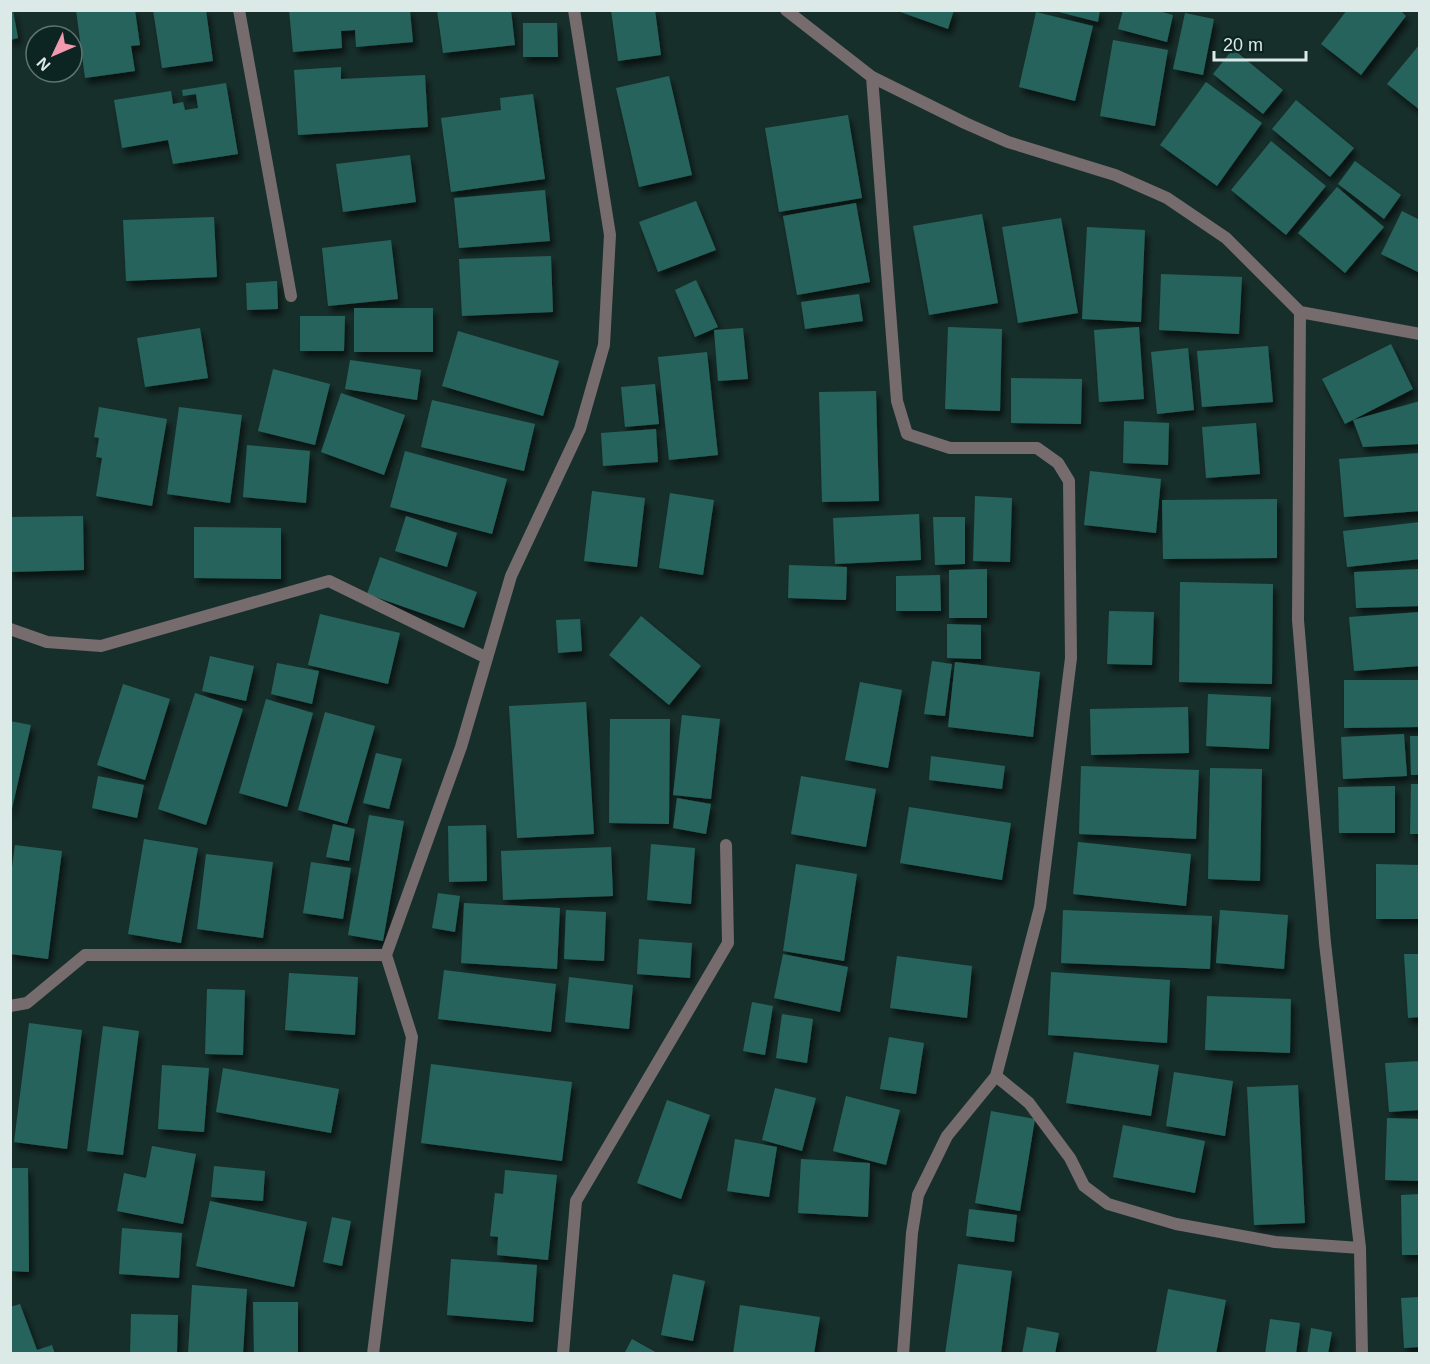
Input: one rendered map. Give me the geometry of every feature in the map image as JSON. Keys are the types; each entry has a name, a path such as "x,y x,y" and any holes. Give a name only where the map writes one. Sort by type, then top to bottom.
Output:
{"street":[{"path":"239,10 291,297"},
{"path":"373,1353 412,1037 386,956 461,747 485,657 511,576 580,429 604,345 609,236 574,10"},
{"path":"786,10 872,77 1008,142 1114,175 1167,198 1226,238 1300,312 1419,334"},
{"path":"872,77 897,401 907,434 950,448 1037,448 1058,463 1069,481 1071,658 1040,907 996,1076 946,1136 918,1195 912,1233 903,1353"},
{"path":"1300,312 1299,620 1326,943 1360,1248 1362,1353"},
{"path":"10,630 47,642 101,646 329,581 485,657"},
{"path":"563,1353 576,1201 728,943 726,845"},
{"path":"10,1006 27,1003 86,955 386,956"},
{"path":"996,1076 1029,1103 1070,1158 1084,1186 1108,1203 1176,1224 1275,1242 1360,1248"}],"building":[{"path":"10,10 13,10 18,38 10,40"},
{"path":"76,10 135,10 140,45 131,46 135,71 85,78 84,24 78,24"},
{"path":"153,10 206,10 213,61 162,68"},
{"path":"289,10 410,10 413,42 356,47 355,30 341,31 342,48 293,52"},
{"path":"437,10 511,10 515,45 443,53"},
{"path":"611,10 655,10 661,55 618,61"},
{"path":"895,10 954,10 948,29"},
{"path":"1051,10 1100,10 1098,22"},
{"path":"1123,10 1155,10 1173,15 1167,42 1118,29"},
{"path":"1347,10 1400,10 1406,16 1361,75 1321,44"},
{"path":"1036,12 1093,26 1075,101 1019,87"},
{"path":"1185,13 1214,19 1203,75 1173,69"},
{"path":"523,23 557,23 558,57 523,57"},
{"path":"1113,40 1168,50 1155,126 1100,116"},
{"path":"1420,44 1420,110 1387,84"},
{"path":"1233,49 1283,90 1263,114 1213,74"},
{"path":"341,67 341,79 425,75 428,127 298,135 294,70"},
{"path":"669,76 692,175 639,187 616,88"},
{"path":"1206,82 1262,123 1217,186 1160,145"},
{"path":"226,83 238,154 173,164 168,140 122,148 114,100 171,91 173,104 183,102 185,110 198,108 196,94 183,96 182,90"},
{"path":"533,94 545,179 451,192 441,118 501,110 500,98"},
{"path":"1296,100 1354,148 1330,177 1272,129"},
{"path":"848,115 862,198 779,212 765,128"},
{"path":"1271,141 1326,186 1286,235 1231,190"},
{"path":"410,155 416,202 343,212 336,164"},
{"path":"1355,161 1401,195 1384,219 1338,184"},
{"path":"1337,187 1384,227 1345,273 1298,233"},
{"path":"545,190 550,241 459,248 454,198"},
{"path":"696,201 716,250 658,272 639,222"},
{"path":"856,203 870,282 797,295 783,216"},
{"path":"1402,211 1420,220 1420,273 1381,254"},
{"path":"982,214 998,303 929,315 913,226"},
{"path":"214,217 217,277 126,281 123,220"},
{"path":"1061,218 1078,313 1018,323 1002,227"},
{"path":"1087,227 1145,230 1141,322 1082,319"},
{"path":"391,240 398,299 328,306 322,248"},
{"path":"551,256 553,312 462,316 459,259"},
{"path":"1161,274 1242,277 1239,334 1159,330"},
{"path":"696,280 718,327 695,337 675,290"},
{"path":"277,281 278,309 247,310 246,283"},
{"path":"859,294 863,321 805,329 801,302"},
{"path":"354,308 433,308 433,352 354,352"},
{"path":"300,316 345,316 344,351 300,351"},
{"path":"948,327 1002,329 1000,411 945,409"},
{"path":"1139,327 1144,399 1099,402 1094,330"},
{"path":"200,328 208,378 145,387 137,338"},
{"path":"743,328 748,379 718,381 714,330"},
{"path":"458,331 559,361 543,416 442,386"},
{"path":"1391,344 1413,389 1345,424 1322,379"},
{"path":"1268,346 1273,402 1202,407 1197,351"},
{"path":"1188,348 1194,410 1157,414 1151,352"},
{"path":"707,352 718,455 669,460 658,357"},
{"path":"350,360 421,370 417,400 345,389"},
{"path":"273,369 330,384 315,445 258,431"},
{"path":"1011,378 1082,379 1081,424 1011,423"},
{"path":"655,384 659,424 625,427 621,387"},
{"path":"876,391 879,501 822,502 819,392"},
{"path":"341,393 405,415 384,475 321,452"},
{"path":"432,400 535,424 524,471 421,447"},
{"path":"1420,401 1420,444 1363,447 1353,420"},
{"path":"99,407 167,419 152,506 96,496 102,458 96,457 99,438 94,437"},
{"path":"179,407 242,415 230,503 167,494"},
{"path":"1124,421 1169,423 1168,465 1123,463"},
{"path":"1256,423 1260,474 1206,478 1202,427"},
{"path":"656,429 658,462 603,466 601,433"},
{"path":"247,445 310,451 306,503 243,497"},
{"path":"405,451 507,479 492,534 390,507"},
{"path":"1420,453 1420,511 1344,517 1339,459"},
{"path":"1090,471 1161,479 1156,533 1084,525"},
{"path":"592,491 645,498 637,567 584,561"},
{"path":"670,493 714,500 703,575 659,568"},
{"path":"975,496 1012,498 1010,562 973,561"},
{"path":"1277,499 1277,558 1163,559 1162,500"},
{"path":"919,514 921,560 835,564 833,518"},
{"path":"83,516 84,570 10,572 10,517"},
{"path":"406,516 457,533 447,567 395,551"},
{"path":"933,517 965,517 965,564 935,565"},
{"path":"1420,522 1420,559 1347,567 1343,531"},
{"path":"194,527 281,528 281,579 194,578"},
{"path":"380,557 477,592 464,628 367,594"},
{"path":"789,565 847,567 846,600 788,598"},
{"path":"987,569 987,618 949,618 949,570"},
{"path":"1420,569 1420,606 1356,608 1354,572"},
{"path":"940,575 941,611 896,611 896,576"},
{"path":"1180,582 1273,584 1272,684 1179,682"},
{"path":"1109,611 1154,612 1152,665 1107,664"},
{"path":"1420,612 1420,666 1354,671 1349,617"},
{"path":"320,614 400,633 388,684 308,665"},
{"path":"641,616 701,666 669,705 609,655"},
{"path":"580,619 582,651 558,653 556,620"},
{"path":"947,624 981,625 981,659 947,658"},
{"path":"210,656 254,666 246,701 202,691"},
{"path":"932,661 952,664 945,716 924,714"},
{"path":"955,662 1040,672 1033,737 948,727"},
{"path":"277,663 319,671 312,704 271,694"},
{"path":"1344,680 1420,680 1420,727 1344,728"},
{"path":"860,682 902,690 888,768 845,760"},
{"path":"123,684 170,699 145,780 97,765"},
{"path":"195,693 243,709 206,825 158,809"},
{"path":"1208,694 1271,697 1269,749 1206,746"},
{"path":"266,699 313,713 287,807 239,793"},
{"path":"586,702 594,834 517,838 509,706"},
{"path":"1188,707 1189,753 1091,755 1090,709"},
{"path":"325,712 375,726 347,824 298,810"},
{"path":"682,715 720,719 711,799 673,795"},
{"path":"610,719 670,719 669,824 609,823"},
{"path":"10,721 31,725 11,813 10,813"},
{"path":"1404,734 1407,776 1343,779 1341,737"},
{"path":"1410,736 1420,736 1420,775 1411,775"},
{"path":"376,753 402,759 389,809 363,803"},
{"path":"931,756 1005,766 1002,789 929,780"},
{"path":"1081,766 1199,770 1196,839 1079,834"},
{"path":"1210,768 1262,769 1260,881 1208,879"},
{"path":"98,776 144,785 137,818 92,808"},
{"path":"801,776 876,789 866,847 791,834"},
{"path":"1411,784 1420,784 1420,834 1410,834"},
{"path":"1395,786 1395,833 1339,833 1338,787"},
{"path":"677,798 711,804 706,834 673,828"},
{"path":"909,807 1011,823 1002,880 900,863"},
{"path":"369,815 404,821 383,941 348,935"},
{"path":"333,824 355,829 349,861 326,857"},
{"path":"486,825 487,881 449,882 448,826"},
{"path":"144,839 198,848 181,943 128,934"},
{"path":"1078,842 1191,854 1186,906 1073,894"},
{"path":"651,844 695,848 691,904 647,900"},
{"path":"15,845 62,851 48,959 10,954 10,882"},
{"path":"611,847 613,896 503,900 501,851"},
{"path":"206,854 273,862 263,938 197,929"},
{"path":"311,862 351,868 343,919 303,913"},
{"path":"796,864 857,874 844,961 783,951"},
{"path":"1376,864 1420,865 1420,919 1376,919"},
{"path":"438,893 460,896 455,932 432,928"},
{"path":"464,903 560,908 557,969 461,963"},
{"path":"566,910 606,912 604,961 564,959"},
{"path":"1063,910 1212,916 1210,969 1061,963"},
{"path":"1220,910 1288,915 1284,969 1216,963"},
{"path":"639,939 692,943 690,978 637,974"},
{"path":"783,954 848,967 840,1012 774,998"},
{"path":"1404,954 1420,954 1420,1017 1408,1018"},
{"path":"897,956 972,966 967,1018 890,1008"},
{"path":"444,970 556,984 551,1032 438,1019"},
{"path":"1051,972 1170,980 1167,1043 1048,1035"},
{"path":"289,973 358,977 355,1035 285,1030"},
{"path":"569,977 633,985 629,1029 565,1022"},
{"path":"207,989 245,990 243,1055 205,1054"},
{"path":"1207,996 1291,999 1290,1053 1205,1050"},
{"path":"752,1002 773,1006 765,1055 743,1051"},
{"path":"782,1014 813,1019 807,1063 776,1058"},
{"path":"29,1023 82,1030 67,1149 14,1142"},
{"path":"103,1026 139,1031 123,1155 87,1151"},
{"path":"889,1037 924,1043 916,1094 880,1089"},
{"path":"1074,1052 1159,1065 1151,1116 1066,1103"},
{"path":"1420,1061 1420,1110 1389,1112 1385,1063"},
{"path":"431,1064 572,1082 562,1161 421,1143"},
{"path":"162,1065 209,1068 204,1132 158,1129"},
{"path":"223,1068 339,1089 331,1133 216,1112"},
{"path":"1174,1072 1233,1081 1225,1136 1166,1126"},
{"path":"1298,1085 1305,1223 1254,1225 1247,1087"},
{"path":"775,1088 816,1098 802,1151 762,1140"},
{"path":"846,1096 900,1110 886,1165 833,1151"},
{"path":"667,1100 710,1115 681,1199 637,1183"},
{"path":"991,1111 1035,1119 1020,1211 975,1203"},
{"path":"1387,1118 1420,1119 1420,1181 1385,1180"},
{"path":"1123,1125 1205,1141 1195,1193 1113,1177"},
{"path":"735,1139 777,1147 769,1197 727,1191"},
{"path":"152,1146 196,1154 183,1224 117,1211 124,1173 146,1178"},
{"path":"801,1159 870,1163 868,1217 798,1213"},
{"path":"214,1166 265,1171 263,1201 211,1197"},
{"path":"10,1168 28,1168 29,1272 11,1271"},
{"path":"505,1170 557,1175 548,1260 497,1255 498,1237 490,1236 495,1193 503,1194"},
{"path":"1420,1194 1420,1255 1402,1255 1401,1195"},
{"path":"210,1201 307,1222 294,1287 196,1266"},
{"path":"969,1209 1017,1215 1014,1242 966,1236"},
{"path":"332,1217 351,1221 342,1266 323,1262"},
{"path":"122,1228 182,1233 179,1278 119,1274"},
{"path":"451,1259 537,1265 533,1322 447,1315"},
{"path":"958,1264 1012,1271 1001,1354 945,1354"},
{"path":"673,1274 705,1281 693,1341 661,1335"},
{"path":"192,1285 247,1289 243,1354 188,1354"},
{"path":"1168,1289 1226,1300 1216,1354 1156,1354"},
{"path":"1420,1297 1420,1347 1404,1348 1401,1298"},
{"path":"253,1302 298,1302 298,1354 254,1354"},
{"path":"20,1304 37,1350 52,1345 55,1354 10,1354 10,1307"},
{"path":"740,1305 820,1317 814,1354 733,1354"},
{"path":"131,1314 178,1315 177,1354 130,1354"},
{"path":"1270,1319 1300,1323 1296,1354 1265,1354"},
{"path":"1027,1327 1059,1333 1055,1354 1022,1354"},
{"path":"1311,1328 1332,1332 1328,1354 1307,1354"},
{"path":"632,1339 659,1354 624,1354"}]}
